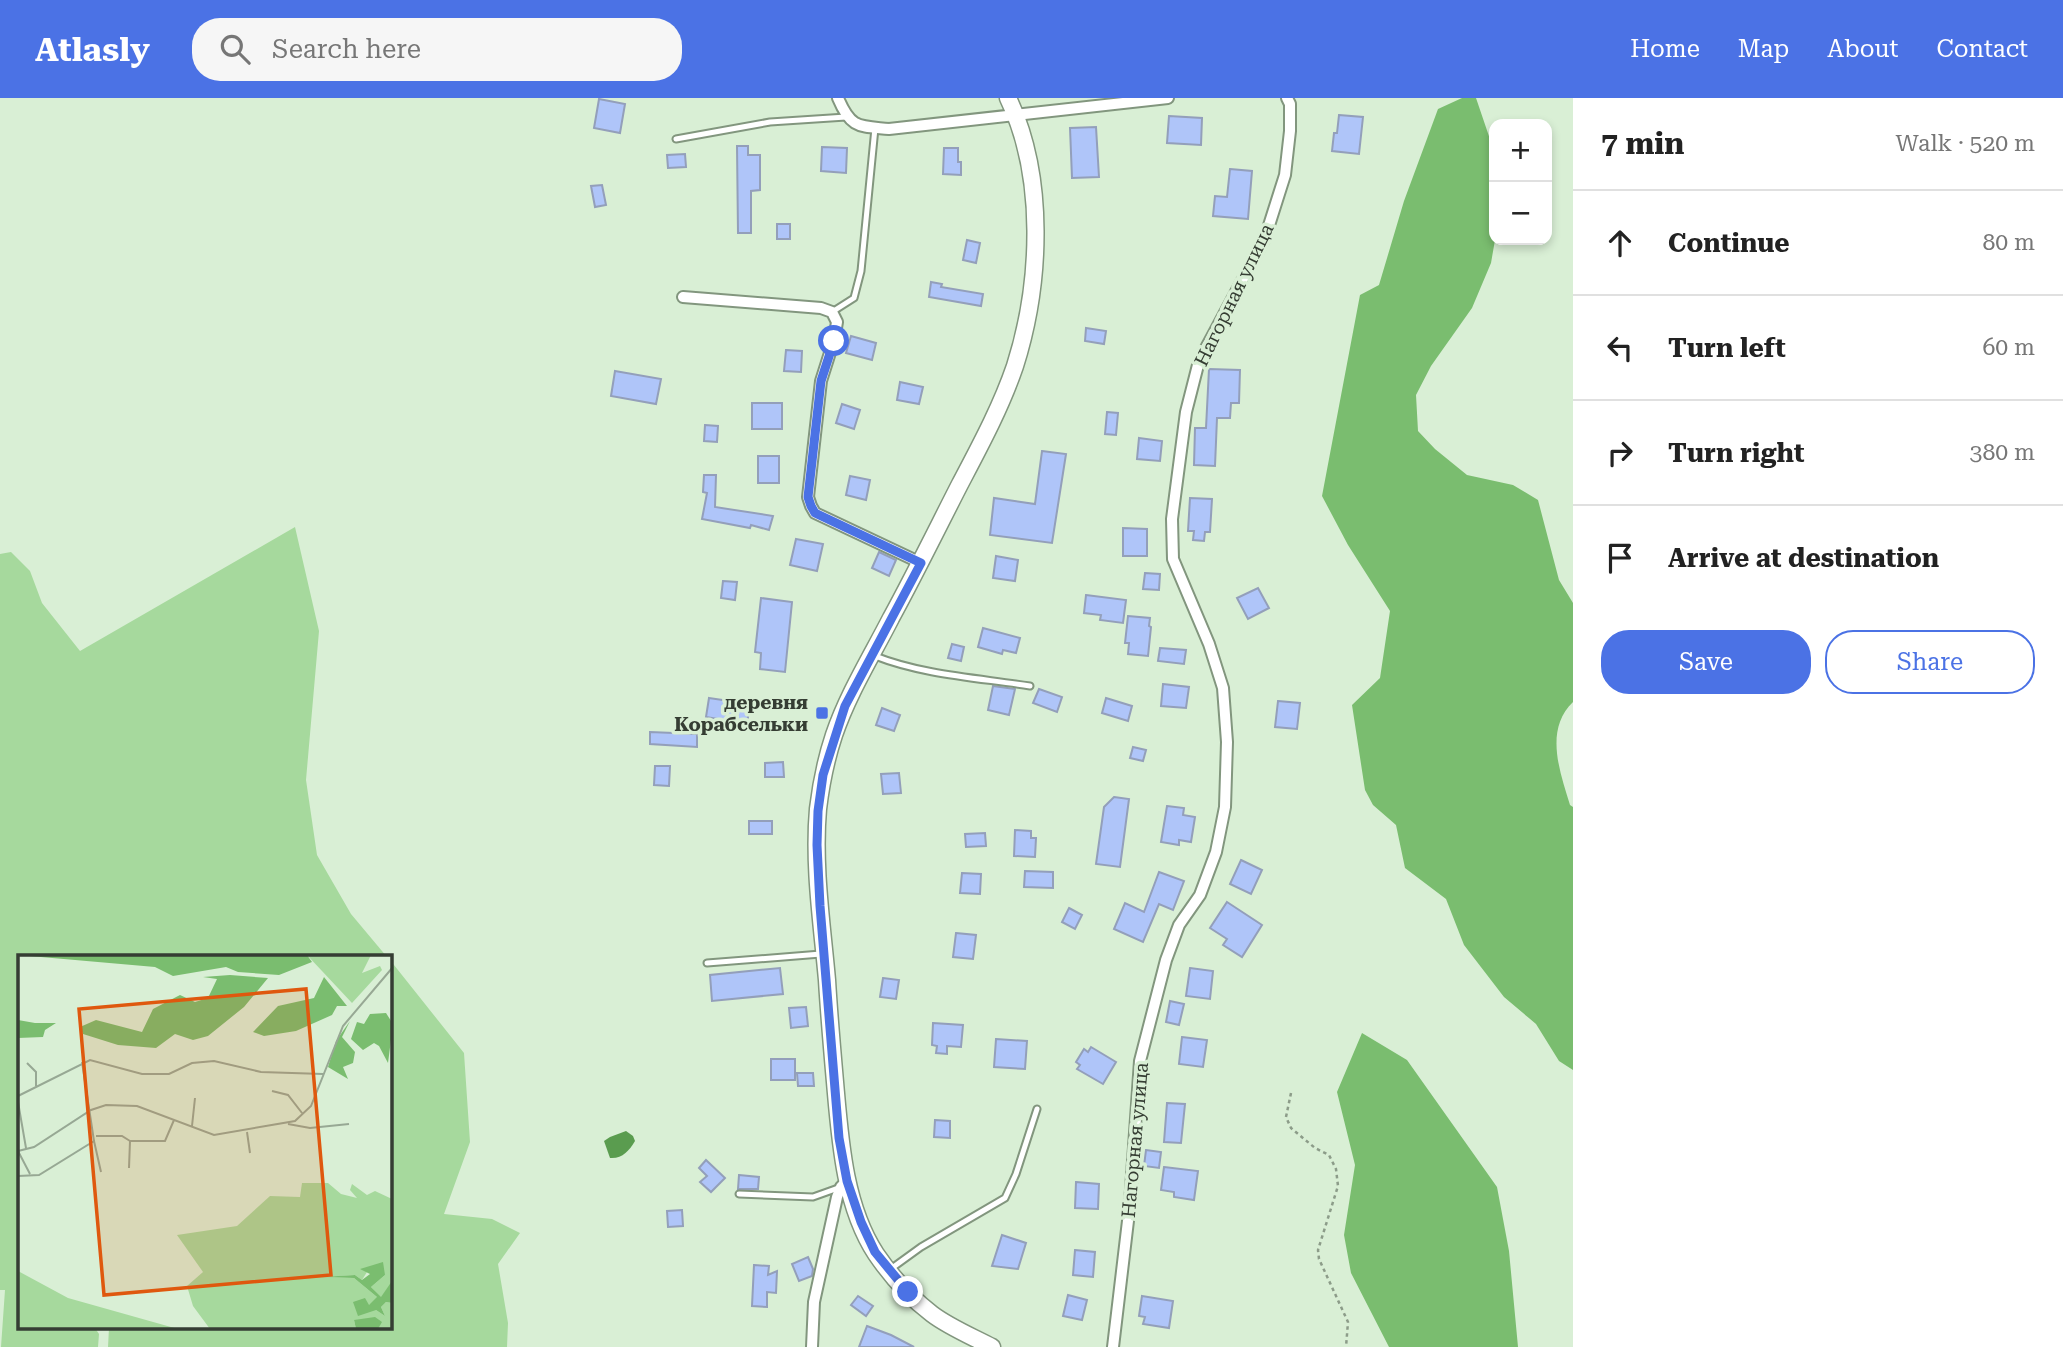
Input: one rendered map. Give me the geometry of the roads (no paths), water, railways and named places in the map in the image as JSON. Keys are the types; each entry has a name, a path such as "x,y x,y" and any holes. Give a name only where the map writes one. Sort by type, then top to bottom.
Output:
{"main road":[{"path":"992,1347 934,1315 908,1292 875,1252 844,1184 817,845 823,775 845,706 986,435 1014,367 1028,314 1035,252 1035,200 1027,153 1017,115 1009,98"}],"street":[{"path":"838,98 846,117 861,127 890,129 1168,98"},
{"name":"Нагорная улица","path":"1114,1347 1130,1204 1140,1061 1166,960 1179,925 1200,895 1216,852 1225,807 1227,742 1223,688 1209,644 1173,559 1172,519 1186,412 1199,360 1265,238 1286,175 1290,131 1290,104 1287,98"},
{"path":"683,297 821,308 832,312 837,322 821,381 808,497 811,506 815,513 921,563"},
{"path":"812,1347 814,1302 837,1197 844,1184"}],"lane":[{"path":"676,139 770,122 846,117"},
{"path":"832,312 854,298 861,271 875,128"},
{"path":"872,655 892,663 941,673 1030,685"},
{"path":"707,963 824,954"},
{"path":"889,1270 921,1247 1006,1198 1017,1174 1037,1109"},
{"path":"739,1194 814,1197 844,1184"}],"place":[{"name":"деревня Корабсельки","path":"822,713"}]}
